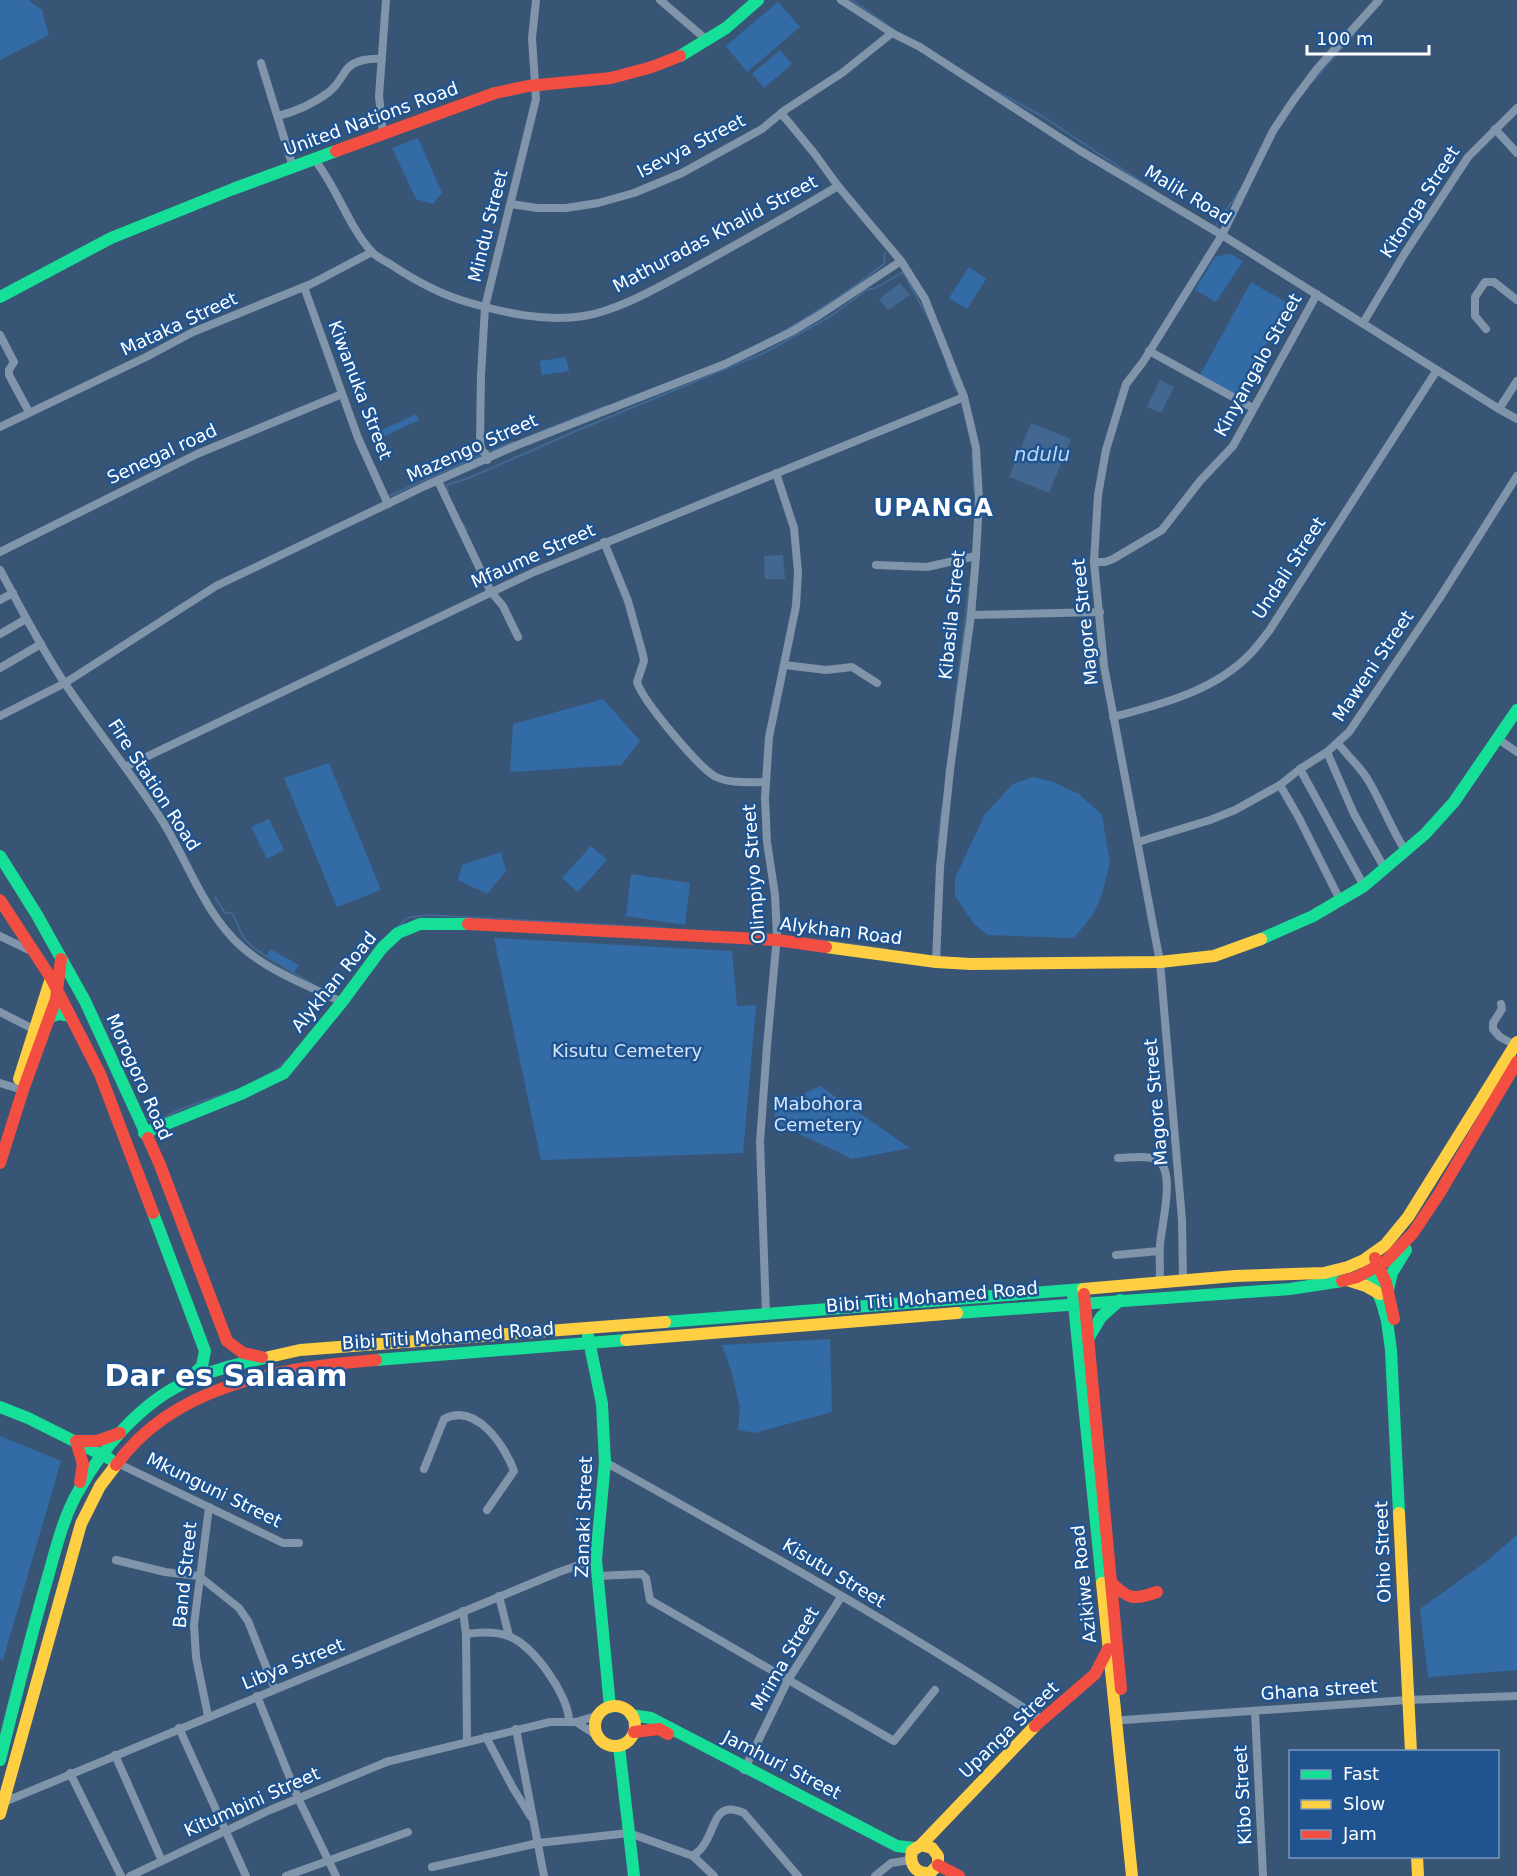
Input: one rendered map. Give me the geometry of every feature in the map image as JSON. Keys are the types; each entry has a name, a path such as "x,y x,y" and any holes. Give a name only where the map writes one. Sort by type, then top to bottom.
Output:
{"main road":[{"name":"United Nations Road","path":"0,297 111,238 293,166 471,101 502,91 536,85 610,79 676,59 736,22 758,0"},
{"name":"Alykhan Road","path":"144,1133 275,1079 288,1068 342,1002 382,948 398,933 420,924 454,923 777,940 936,962 992,964 1160,963 1193,960 1237,949 1313,916 1364,886 1406,852 1454,802 1517,710"},
{"name":"Morogoro Road","path":"0,856 37,915 85,1001 160,1165 227,1341 237,1352 253,1357 268,1357"},
{"name":"Morogoro Road","path":"0,900 51,978 100,1074 205,1350 205,1362 181,1384"},
{"path":"38,1031 49,1017 57,991 60,959"},
{"path":"0,1138 38,1031 51,978"},
{"path":"49,1017 60,1014 70,1016"},
{"path":"1372,1264 1408,1217 1516,1044"},
{"path":"1347,1280 1384,1292 1413,1233 1439,1194 1517,1062"},
{"path":"0,1163 19,1089"},
{"path":"1372,1264 1392,1256 1413,1233"},
{"name":"Bibi Titi Mohamed Road","path":"2,1808 81,1524 93,1497 115,1462 163,1418 195,1399 235,1382 255,1376 326,1364 589,1343 1078,1296 1159,1283 1235,1276 1324,1273 1372,1264"},
{"name":"Bibi Titi Mohamed Road","path":"0,1760 39,1607 63,1527 78,1491 102,1455 142,1411 181,1384 211,1372 268,1357 311,1349 766,1314 1078,1296 1120,1300 1290,1289 1347,1280 1372,1264"},
{"name":"Ohio Street","path":"1372,1264 1384,1292 1391,1350 1411,1750"},
{"name":"Azikiwe Road","path":"1078,1296 1088,1339 1111,1582 1112,1686 1132,1876"},
{"name":"Azikiwe Road","path":"1078,1296 1112,1644 1124,1720 1138,1876"},
{"path":"1088,1339 1101,1316 1120,1300"},
{"name":"Zanaki Street","path":"586,1329 602,1404 605,1462 596,1559 610,1707"},
{"path":"0,1407 28,1418 115,1462"},
{"path":"76,1441 97,1441 121,1432"},
{"path":"76,1441 83,1464 78,1491"},
{"path":"1111,1582 1121,1593 1131,1598 1158,1592"},
{"name":"Upanga Street","path":"918,1851 1041,1719 1095,1674 1112,1644"},
{"path":"1095,1674 1104,1677 1112,1686"},
{"path":"610,1707 622,1708 631,1715 635,1723 634,1732 627,1742 619,1746 607,1744 598,1737 596,1726 599,1715 610,1707"},
{"name":"Jamhuri Street","path":"631,1715 651,1718 896,1851 918,1851"},
{"name":"Jamhuri Street","path":"634,1732 659,1729 744,1768"},
{"path":"619,1746 634,1876"},
{"path":"918,1851 938,1852 940,1858 938,1865 930,1873 919,1874 912,1867 918,1851"},
{"path":"1418,1858 1419,1876"},
{"path":"938,1865 959,1876"}],"street":[{"path":"383,134 379,96 386,0"},
{"name":"Mindu Street","path":"487,460 480,442 484,307 533,115 536,85 532,38 536,0"},
{"path":"660,0 708,41"},
{"name":"Malik Road","path":"841,0 892,33 920,47 1079,150 1222,235 1499,409 1517,418"},
{"name":"Magore Street","path":"1184,1281 1183,1234 1160,963 1104,666 1094,562 1098,495 1112,430 1126,384 1222,235 1273,131 1317,69 1379,0"},
{"name":"Isevya Street","path":"511,204 537,208 566,208 598,203 634,193 682,173 762,129 781,113 842,73 892,33"},
{"path":"278,116 298,111 316,102 339,83 350,66 371,58 382,59"},
{"path":"261,63 293,166"},
{"name":"Kitonga Street","path":"1363,323 1405,253 1468,157 1517,108"},
{"name":"Kibasila Street","path":"781,113 901,261 925,299 964,397 976,448 979,499 976,556 971,615 940,867 936,962"},
{"path":"1495,129 1517,153"},
{"name":"Mathuradas Khalid Street","path":"314,159 324,171 372,252 428,286 453,298 526,316 552,319 585,316 610,309 676,278 773,225 838,186"},
{"name":"Mataka Street","path":"0,427 193,332 304,287 372,252"},
{"name":"Mazengo Street","path":"0,715 65,683 216,586 515,446 725,364 822,314 901,261"},
{"path":"1486,329 1475,316 1475,297 1485,282 1494,282 1517,300"},
{"name":"Kiwanuka Street","path":"304,287 358,438 388,504"},
{"name":"Kinyangalo Street","path":"1094,562 1113,559 1162,530 1200,481 1233,446 1317,294"},
{"path":"0,335 14,362 8,373 29,412"},
{"path":"1149,351 1253,408"},
{"name":"Undali Street","path":"1113,717 1165,704 1190,693 1224,675 1251,654 1269,631 1437,370"},
{"path":"1499,409 1517,381"},
{"name":"Senegal road","path":"0,552 197,454 342,394"},
{"name":"Mfaume Street","path":"125,767 491,592 604,543 964,397"},
{"name":"Olimpiyo Street","path":"766,1314 760,1142 777,940 776,906 767,842 766,782 769,737 796,606 798,572 794,528 776,473"},
{"name":"Maweni Street","path":"1138,842 1235,810 1280,785 1338,743 1349,732 1439,599 1517,476"},
{"path":"438,482 491,592 503,606 518,637"},
{"path":"604,543 628,601 643,655 644,661 637,681 645,697 689,752 713,775 732,781 766,782"},
{"path":"876,565 927,567 976,556"},
{"name":"Fire Station Road","path":"0,570 26,619 65,683 162,822 199,889 230,936 255,958 342,1002"},
{"path":"0,600 13,593"},
{"path":"971,615 1100,612"},
{"path":"0,634 26,619"},
{"path":"0,668 41,644"},
{"path":"784,665 826,670 852,667 877,682"},
{"path":"1498,739 1517,752"},
{"path":"1338,743 1368,779 1406,852"},
{"path":"1327,752 1354,814 1385,869"},
{"path":"1300,769 1364,886"},
{"path":"1280,785 1340,900"},
{"path":"0,936 36,954"},
{"path":"1501,1004 1502,1010 1493,1023 1493,1029 1500,1037 1516,1044"},
{"path":"0,1012 38,1031"},
{"path":"0,1083 19,1089"},
{"path":"1118,1158 1157,1160 1162,1164 1165,1172 1167,1204 1160,1251 1159,1283"},
{"path":"1116,1255 1160,1251"},
{"path":"424,1469 444,1419 461,1414 480,1422 502,1448 514,1471 487,1510"},
{"name":"Mkunguni Street","path":"115,1462 284,1543 298,1543"},
{"name":"Kisutu Street","path":"605,1462 771,1554 969,1672 1041,1719"},
{"name":"Band Street","path":"208,1716 196,1657 194,1625 209,1507"},
{"name":"Libya Street","path":"2,1808 70,1773 499,1596 596,1559"},
{"path":"116,1560 165,1572 199,1576 233,1602 244,1613 275,1689"},
{"path":"598,1576 642,1574 646,1578 650,1600 894,1741 935,1689"},
{"path":"499,1596 509,1636"},
{"name":"Mrima Street","path":"744,1768 789,1680 841,1597"},
{"path":"463,1611 466,1634 466,1741 550,1722 573,1721 599,1715"},
{"path":"466,1634 488,1632 509,1636 520,1642 550,1676 565,1701 573,1721 598,1737"},
{"path":"256,1696 298,1798 336,1876"},
{"name":"Ghana street","path":"1124,1720 1407,1700 1517,1696"},
{"name":"Kibo Street","path":"1255,1712 1263,1876"},
{"path":"179,1728 246,1876"},
{"path":"516,1730 544,1876"},
{"path":"486,1737 534,1822"},
{"name":"Kitumbini Street","path":"130,1876 298,1798 386,1762 466,1741"},
{"path":"115,1755 162,1861"},
{"path":"70,1773 121,1876"},
{"path":"693,1856 704,1846 717,1816 722,1812 739,1810 744,1812 798,1876"},
{"path":"286,1876 408,1832"},
{"path":"432,1867 538,1843 629,1833 693,1856 714,1876"},
{"path":"874,1876 891,1863 918,1851"}],"green space":[{"path":"0,0 28,0 42,10 49,35 0,60"},
{"path":"778,2 800,27 747,72 726,46"},
{"path":"780,50 792,64 764,88 752,74"},
{"path":"418,138 442,193 433,204 416,199 392,148"},
{"path":"1231,254 1243,261 1216,302 1195,290 1216,256"},
{"path":"969,267 986,279 967,309 949,298"},
{"path":"1251,282 1289,304 1238,396 1200,375"},
{"path":"566,357 569,371 542,375 540,361"},
{"path":"416,414 419,420 381,438 378,432"},
{"path":"603,699 640,741 621,765 510,772 513,724"},
{"path":"329,763 381,890 337,907 284,778"},
{"path":"1033,777 1053,782 1079,794 1102,815 1110,863 1094,913 1074,938 988,935 975,925 955,896 955,878 985,814 1013,784"},
{"path":"269,819 284,850 267,859 251,827"},
{"path":"591,846 607,860 578,892 562,878"},
{"path":"501,852 506,871 487,894 458,880 462,865"},
{"path":"631,874 690,883 685,925 626,916"},
{"name":"Kisutu Cemetery","path":"494,938 732,951 737,1006 756,1005 743,1153 541,1160"},
{"path":"270,949 299,965 294,972 266,957"},
{"name":"Mabohora Cemetery","path":"820,1086 910,1148 852,1159 775,1122 775,1107"},
{"path":"830,1339 832,1412 755,1433 738,1430 740,1409 732,1373 722,1345"},
{"path":"0,1436 61,1461 3,1660 0,1659"},
{"path":"1517,1535 1517,1670 1428,1677 1420,1609 1487,1561"}],"water":[{"path":"900,283 910,295 888,310 879,299"},
{"path":"1160,380 1174,387 1161,413 1147,407"},
{"name":"ndulu","path":"1031,423 1071,439 1049,493 1009,477"},
{"path":"783,555 785,579 765,579 764,556"}],"waterway":[{"path":"852,0 896,31"},
{"path":"1313,81 1355,33"},
{"path":"996,91 1042,116 1154,190"},
{"path":"1215,227 1240,190"},
{"path":"782,332 834,300 884,264 885,253"},
{"path":"448,492 447,485 469,478 764,353 831,316 866,290 876,288 903,272 930,321"},
{"path":"947,365 956,391"},
{"path":"522,439 606,406"},
{"path":"488,452 513,442"},
{"path":"389,496 483,454"},
{"path":"972,454 974,491"},
{"path":"463,524 467,530"},
{"path":"955,704 969,587"},
{"path":"938,844 942,808"},
{"path":"215,897 225,913 232,913 243,936 250,944 314,985"},
{"path":"398,927 407,918 428,915 664,928"},
{"path":"804,938 887,949"},
{"path":"254,1082 277,1070 287,1060"},
{"path":"145,1119 159,1120 181,1109 232,1091"}],"traffic: fast":[{"path":"680,56 726,28 758,0"},
{"path":"0,297 111,238 336,151"},
{"path":"1261,939 1313,916 1364,886 1425,834 1454,802 1517,710"},
{"path":"0,856 37,915 85,1001 148,1138"},
{"path":"144,1133 241,1094 284,1073 342,1002 382,948 398,933 420,924 468,924"},
{"path":"49,1017 60,1014 70,1016"},
{"path":"153,1213 205,1351 202,1366 191,1377"},
{"path":"1388,1290 1392,1273 1406,1250"},
{"path":"1366,1263 1382,1303 1391,1350 1399,1513"},
{"path":"957,1313 1290,1289 1342,1281"},
{"path":"665,1322 1083,1289"},
{"path":"1073,1295 1102,1583"},
{"path":"1088,1339 1101,1317 1120,1300"},
{"path":"588,1336 602,1404 605,1462 596,1559 610,1707"},
{"path":"376,1360 626,1340"},
{"path":"0,1760 60,1534 73,1500 88,1475 123,1430 166,1393 203,1375 269,1357"},
{"path":"0,1407 28,1418 110,1459"},
{"path":"631,1715 651,1718 897,1846 915,1848"},
{"path":"619,1746 634,1876"}],"traffic: slow":[{"path":"826,947 936,962 971,964 1160,962 1214,956 1261,939"},
{"path":"19,1079 51,978"},
{"path":"1083,1289 1235,1276 1324,1273 1364,1260 1385,1245 1408,1217 1517,1042"},
{"path":"1347,1280 1366,1286 1380,1294"},
{"path":"626,1340 957,1313"},
{"path":"269,1357 300,1350 665,1322"},
{"path":"0,1814 81,1524 100,1486 116,1465"},
{"path":"1399,1513 1411,1750"},
{"path":"1102,1583 1132,1876"},
{"path":"615,1706 629,1712 635,1726 629,1740 615,1746 601,1740 595,1726 601,1712 615,1706"},
{"path":"921,1845 932,1848 938,1856 938,1865 930,1873 921,1872 915,1868 912,1851 921,1845 1035,1726"},
{"path":"1417,1858 1418,1876"}],"traffic: jam":[{"path":"336,151 495,93 528,86 611,78 652,67 680,56"},
{"path":"0,900 51,978 100,1074 153,1213"},
{"path":"468,924 777,940 826,947"},
{"path":"0,1163 23,1090 56,999 61,959"},
{"path":"1342,1281 1357,1277 1385,1262 1413,1233 1439,1194 1517,1062"},
{"path":"148,1138 227,1341 243,1353 262,1357"},
{"path":"1375,1258 1386,1283 1394,1319"},
{"path":"1084,1294 1121,1689"},
{"path":"116,1465 140,1437 168,1415 199,1398 268,1375 304,1368 376,1360"},
{"path":"80,1482 83,1464 76,1441 97,1441 120,1433"},
{"path":"1111,1582 1132,1597 1157,1592"},
{"path":"1035,1726 1095,1674 1108,1649"},
{"path":"634,1732 659,1729 668,1734"},
{"path":"938,1865 959,1876"}],"district":[{"name":"UPANGA","path":"934,508"},
{"name":"Dar es Salaam","path":"226,1376"}]}
